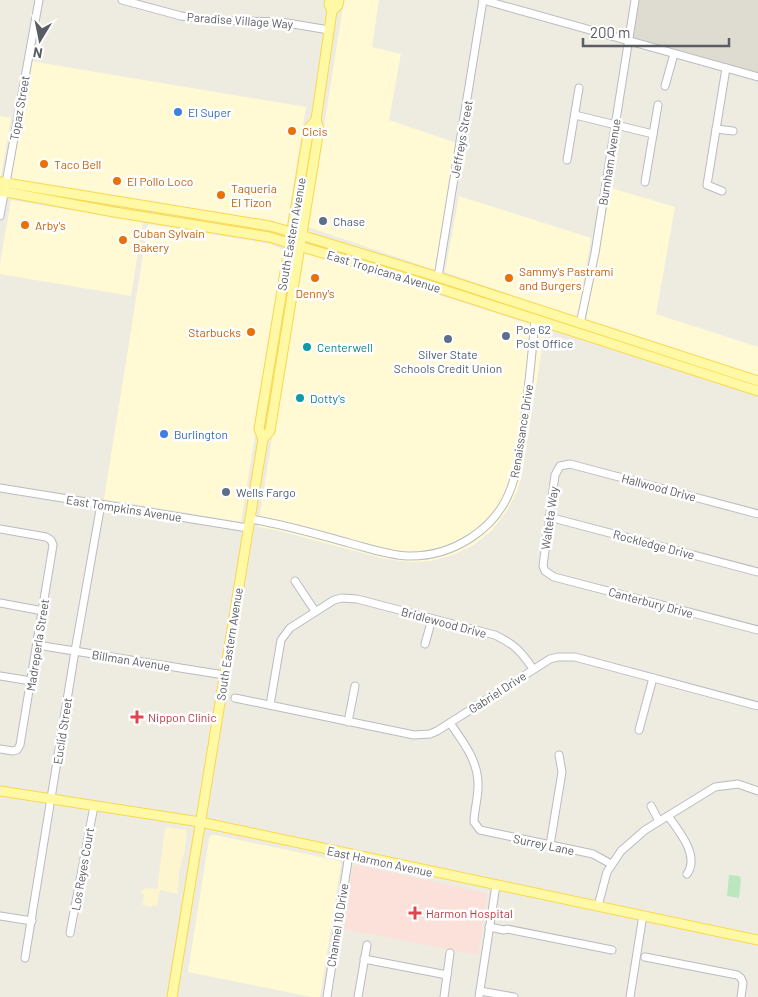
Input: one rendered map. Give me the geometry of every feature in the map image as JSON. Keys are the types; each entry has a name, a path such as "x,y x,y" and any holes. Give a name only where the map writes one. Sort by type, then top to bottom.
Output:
{"main road":[{"name":"South Eastern Avenue","path":"263,439 270,431 272,422 319,130 316,120 332,11 329,4 330,0"},
{"name":"South Eastern Avenue","path":"332,11 338,5 339,0"},
{"name":"South Eastern Avenue","path":"172,997 263,439 259,429 289,243 309,128 316,120"},
{"name":"East Tropicana Avenue","path":"3,187 152,207 270,226 438,277 758,380"},
{"name":"East Tropicana Avenue","path":"3,187 114,212 251,234 289,243 413,280 758,391"},
{"path":"114,212 120,209 144,210 152,207"},
{"path":"148,218 153,213 199,215"},
{"path":"413,280 420,277 434,280 438,277"},
{"path":"437,288 441,284 457,288 465,286"},
{"path":"554,326 562,323 576,327 580,324"},
{"path":"574,333 580,329 595,333 603,331"},
{"path":"273,343 278,352 275,372 279,376"},
{"path":"677,365 692,366 718,372 727,371"},
{"path":"717,378 725,376 743,380 758,380"},
{"path":"265,391 269,394 270,398 268,413 272,422"},
{"name":"East Harmon Avenue","path":"0,791 200,822 758,940"}],"street":[{"name":"Topaz Street","path":"0,216 3,187 38,0"},
{"name":"Paradise Village Way","path":"122,0 181,16 211,20 281,22 329,30"},
{"path":"483,0 758,77"},
{"name":"Jeffreys Street","path":"438,277 483,0"},
{"name":"Burnham Avenue","path":"580,324 595,253 635,0"},
{"path":"665,86 674,54"},
{"path":"722,191 707,185 726,68"},
{"path":"567,160 579,88"},
{"path":"645,182 658,105"},
{"path":"575,115 653,134"},
{"path":"716,128 733,132"},
{"name":"Renaissance Drive","path":"250,518 277,523 386,553 407,556 451,549 470,539 489,523 501,508 511,489 517,467 533,358 535,320"},
{"name":"Hallwood Drive","path":"560,466 570,464 758,514"},
{"name":"Walteta Way","path":"545,571 543,566 555,475 560,466"},
{"name":"East Tompkins Avenue","path":"0,488 248,528"},
{"name":"Euclid Street","path":"25,958 101,504"},
{"name":"Rockledge Drive","path":"549,517 758,572"},
{"name":"Madreperla Street","path":"0,529 46,537 51,540 53,545 20,745 17,750 13,751 0,749"},
{"name":"Canterbury Drive","path":"545,571 554,577 758,630"},
{"path":"270,705 282,640 290,628 315,611 295,581"},
{"name":"Bridlewood Drive","path":"315,611 334,600 342,598 357,599 495,635 512,644 524,656 532,669"},
{"path":"0,603 42,611"},
{"path":"425,644 432,619"},
{"name":"Billman Avenue","path":"37,645 224,675"},
{"name":"Gabriel Drive","path":"235,698 414,735 430,734 550,659 575,657 758,706"},
{"path":"0,676 31,681"},
{"path":"639,730 653,678"},
{"path":"348,722 356,686"},
{"name":"Surrey Lane","path":"450,723 470,752 476,771 478,788 474,817 476,827 480,830 593,854 611,864"},
{"path":"550,845 562,772 559,755"},
{"path":"598,906 606,872 611,864 621,851 646,830 715,787 738,784 758,791"},
{"name":"Los Reyes Court","path":"70,933 94,806"},
{"path":"651,806 659,821"},
{"path":"668,816 689,851 692,861 691,869 687,874"},
{"name":"Channel 10 Drive","path":"327,997 349,854"},
{"path":"496,885 479,994 514,997"},
{"path":"630,997 643,915"},
{"path":"0,916 32,921"},
{"path":"490,925 504,930 507,929 612,950"},
{"path":"358,997 367,945"},
{"path":"444,997 450,953"},
{"path":"645,957 737,975 743,983 741,997"},
{"path":"364,959 447,975"}],"shaded area":[{"path":"344,0 379,0 372,47 401,54 389,120 457,143 435,270 308,227"},
{"path":"635,0 758,0 758,77 628,42"},
{"path":"30,61 306,107 287,225 11,179"},
{"path":"0,116 11,118 1,176 0,176"},
{"path":"611,188 675,207 656,314 758,347 758,376 586,319"},
{"path":"459,196 591,238 578,318 445,272"},
{"path":"11,200 143,222 131,296 0,274"},
{"path":"148,224 271,244 285,251 241,522 104,499"},
{"path":"305,252 545,329 522,475 517,491 507,511 492,530 474,545 453,555 431,561 410,562 385,559 258,527 300,259"},
{"path":"211,835 340,861 341,865 320,997 188,972"},
{"name":"Harmon Hospital","path":"356,865 486,893 487,897 478,955 343,929 352,869"}],"green space":[{"path":"729,875 739,876 741,879 739,898 727,896"}],"sand":[{"path":"168,827 187,832 179,871 178,894 160,890 157,906 142,905 144,894 141,891 146,888 157,889 165,829"}],"place":[{"name":"El Super","path":"178,112"},
{"name":"Cicis","path":"292,131"},
{"name":"Taco Bell","path":"44,164"},
{"name":"El Pollo Loco","path":"117,181"},
{"name":"Taqueria El Tizon","path":"221,195"},
{"name":"Chase","path":"323,221"},
{"name":"Arby's","path":"25,225"},
{"name":"Cuban Sylvain Bakery","path":"123,240"},
{"name":"Denny's","path":"315,278"},
{"name":"Sammy's Pastrami and Burgers","path":"509,278"},
{"name":"Starbucks","path":"251,332"},
{"name":"Poe 62 Post Office","path":"506,336"},
{"name":"Silver State Schools Credit Union","path":"448,339"},
{"name":"Centerwell","path":"307,347"},
{"name":"Dotty's","path":"300,398"},
{"name":"Burlington","path":"164,434"},
{"name":"Wells Fargo","path":"226,492"},
{"name":"Nippon Clinic","path":"137,717"},
{"name":"Harmon Hospital","path":"415,913"}]}
